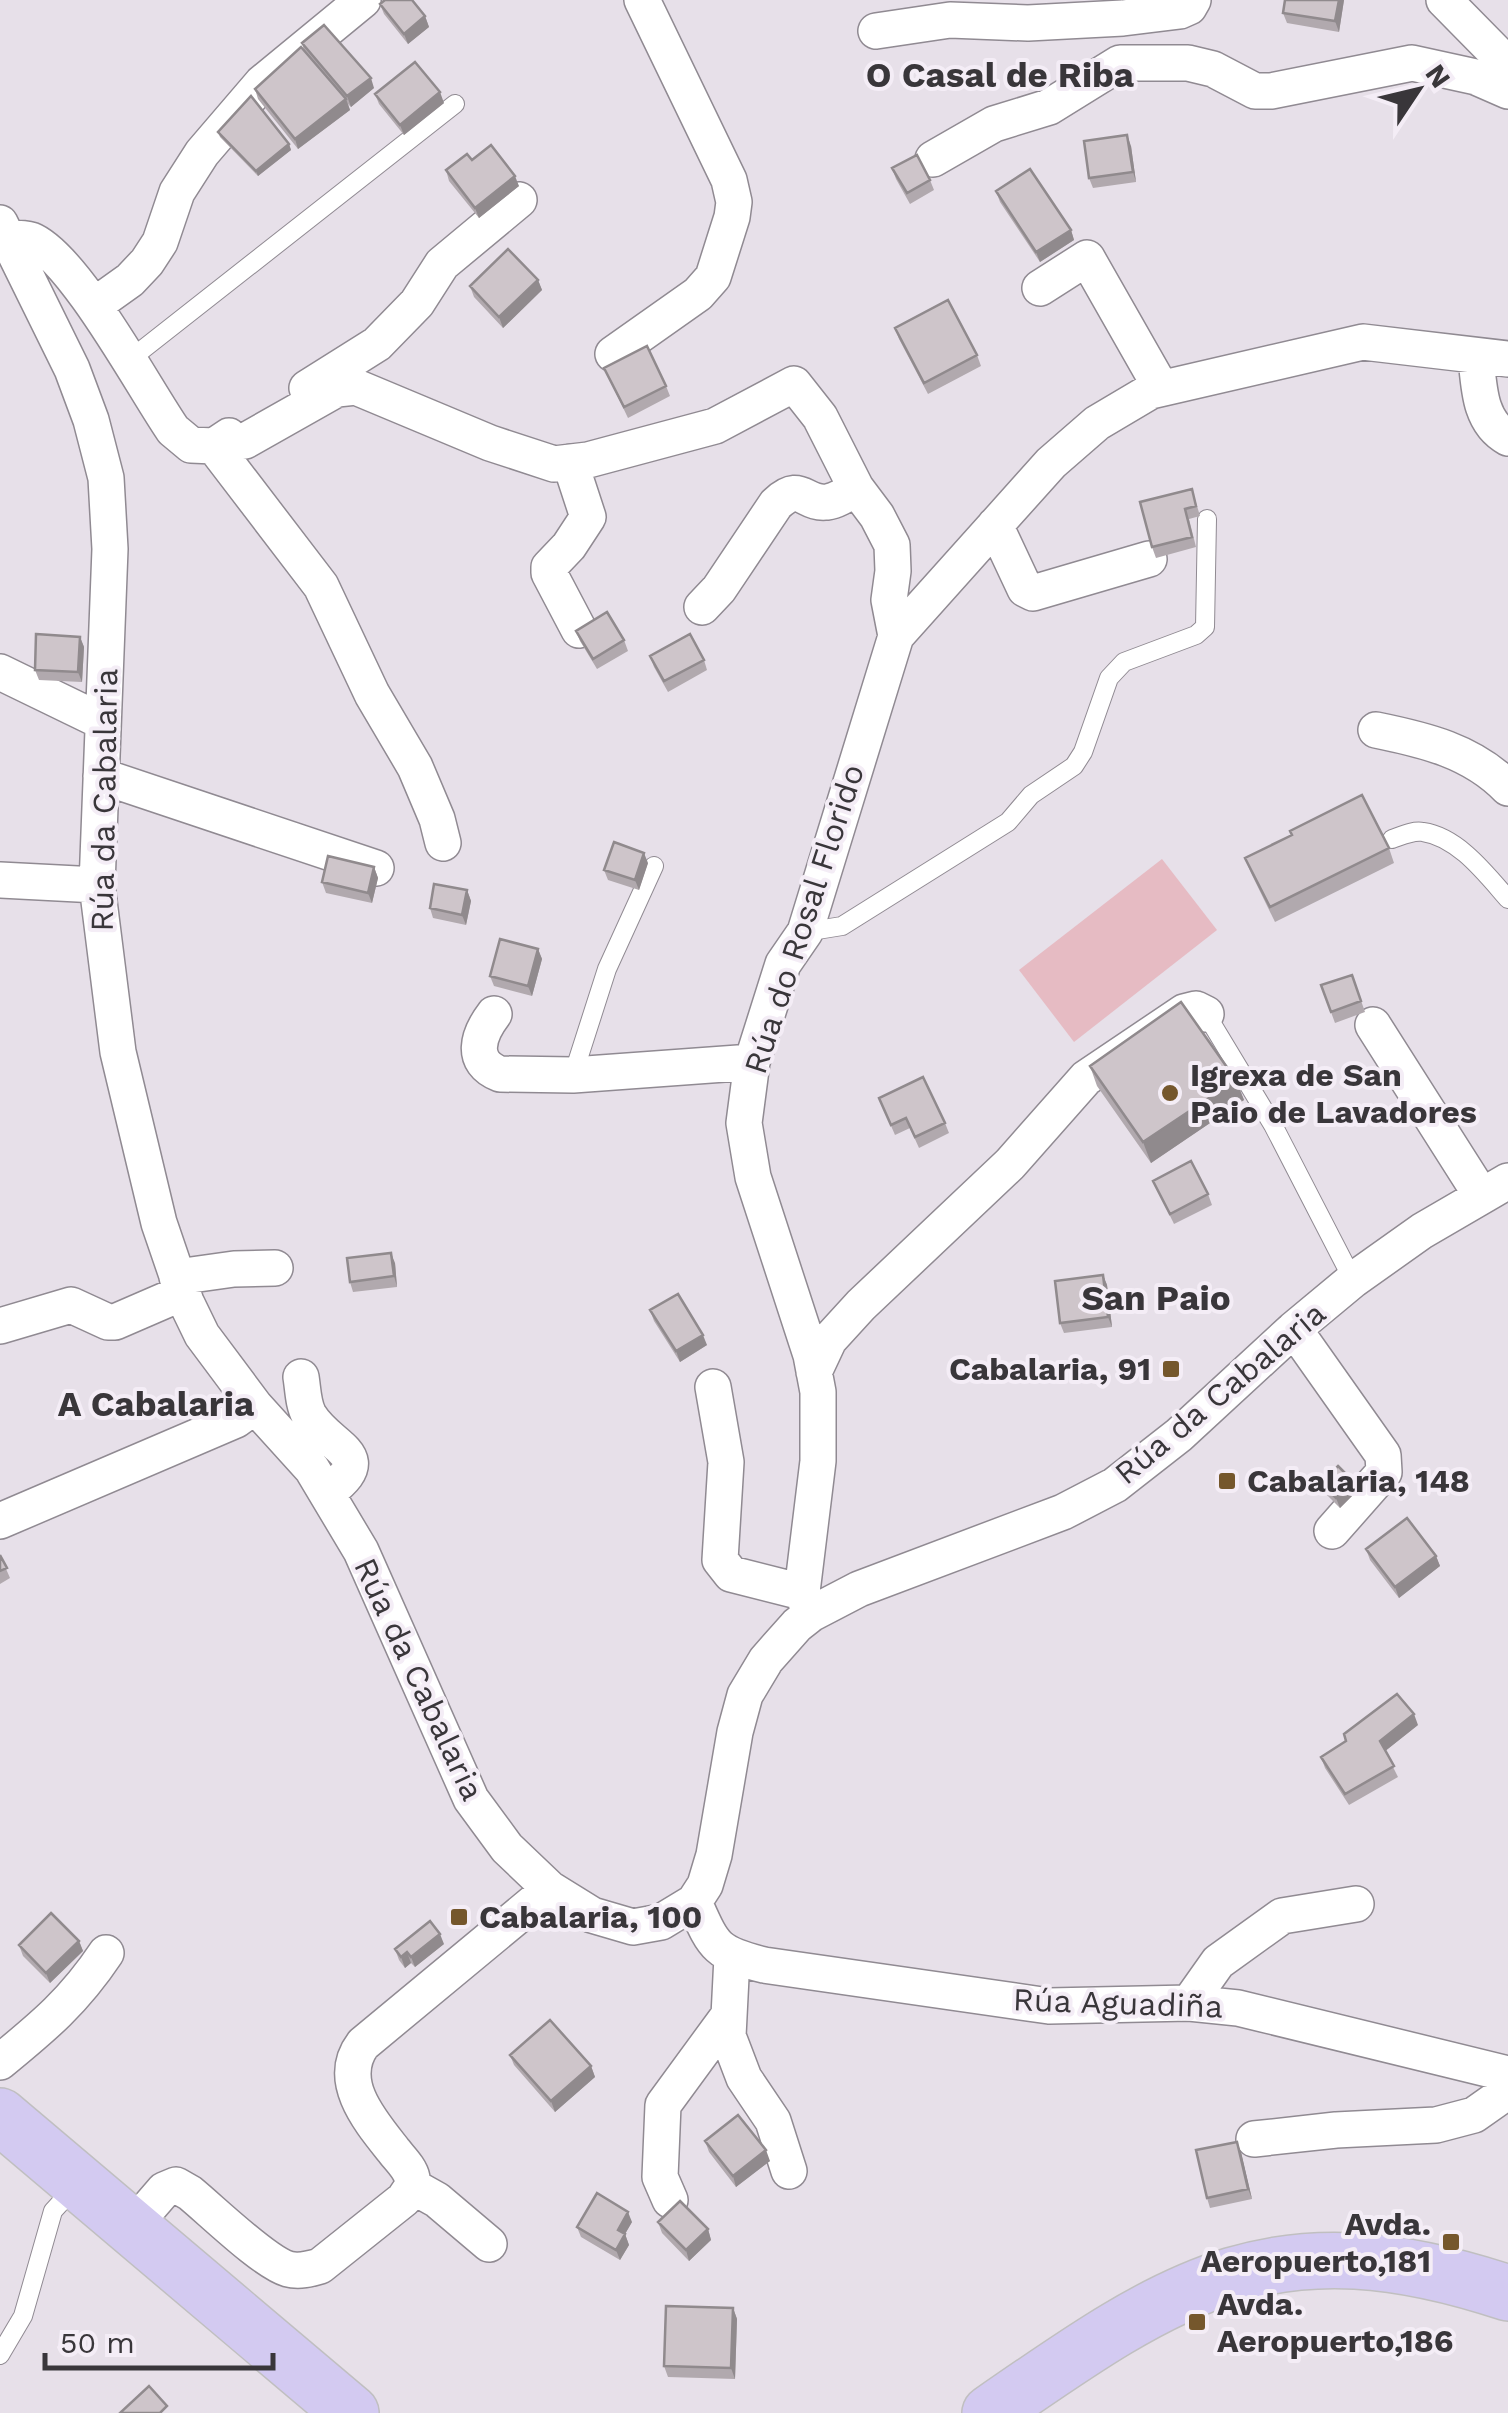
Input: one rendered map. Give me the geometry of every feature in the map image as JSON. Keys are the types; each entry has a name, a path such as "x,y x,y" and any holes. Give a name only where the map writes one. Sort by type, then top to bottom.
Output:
{"main road":[{"path":"0,2116 351,2413"},
{"path":"990,2413 1094,2341 1158,2304 1230,2273 1309,2258 1387,2262 1457,2276 1508,2293"}],"street":[{"path":"613,354 698,294 714,277 734,202 729,180 642,0"},
{"path":"876,31 950,20 1028,23 1124,18 1180,11 1189,8 1192,0"},
{"path":"1444,0 1508,65"},
{"path":"95,305 148,262 160,242 177,192 202,153 262,83 376,1"},
{"path":"934,159 994,124 1049,107 1120,63 1188,63 1213,69 1255,91 1271,92 1412,63 1476,78 1508,91"},
{"path":"214,446 377,344 417,303 442,264 519,200"},
{"path":"4,230 41,247 95,305 173,430 192,445 246,441 337,389 356,387 554,464 715,426 794,384 820,417 856,488 892,544 894,571 888,600 896,636"},
{"name":"Rúa da Cabalaria","path":"4,230 72,369 106,478 110,548 98,885 118,1052 159,1223 202,1335 255,1406 328,1492 388,1608 471,1800 507,1848 550,1889 592,1915 633,1926 661,1922 694,1902 705,1885 714,1855 731,1752 745,1696 806,1603 860,1589 1064,1512 1115,1485 1179,1434 1353,1280 1422,1230 1494,1188"},
{"path":"1040,288 1087,258 1161,388"},
{"name":"Rúa do Rosal Florido","path":"806,1603 818,1461 818,1392 753,1177 744,1123 752,1062 784,964 805,932 896,636 1051,462 1097,423 1151,390 1363,342 1492,358"},
{"path":"1492,358 1479,394 1486,416 1508,438"},
{"path":"214,446 321,586 372,694 415,768 443,843"},
{"path":"570,462 588,517 549,567 549,573 578,630"},
{"path":"702,608 785,495 803,494 822,503 832,502 856,488"},
{"path":"995,525 1026,589 1033,593 1149,559"},
{"path":"0,672 103,722"},
{"path":"1376,730 1453,750 1492,771 1508,788"},
{"path":"101,776 376,868"},
{"path":"0,880 98,885"},
{"path":"814,1372 830,1340 861,1305 1010,1164 1086,1078 1184,1012 1196,1010 1206,1014"},
{"path":"494,1014 478,1044 478,1056 490,1070 500,1074 573,1075 752,1062"},
{"path":"1373,1025 1494,1188"},
{"path":"0,1326 71,1305 116,1322 180,1285 234,1269 275,1268"},
{"path":"1294,1329 1383,1456 1384,1472 1332,1531"},
{"path":"301,1377 311,1419 348,1456 352,1468 350,1476 328,1492"},
{"path":"713,1386 726,1462 720,1560 731,1574 806,1603"},
{"path":"0,1522 236,1420 255,1406"},
{"path":"132,2226 164,2190 176,2186 287,2269 308,2270 320,2266 404,2200 412,2186 412,2175 372,2124 359,2099 352,2068 355,2054 362,2044 550,1889"},
{"path":"694,1902 712,1942 732,1957 728,2036 744,2078 774,2121 789,2171"},
{"path":"1190,2002 1218,1962 1282,1916 1356,1904"},
{"path":"0,2062 65,2008 106,1953"},
{"name":"Rúa Aguadiña","path":"732,1957 764,1965 1049,2006 1190,2002 1238,2008 1508,2074"},
{"path":"670,2200 660,2177 663,2104 726,2019"},
{"path":"1254,2139 1436,2125 1474,2116 1508,2091"},
{"path":"412,2186 437,2200 488,2244"}],"lane":[{"path":"128,361 455,104"},
{"path":"805,932 842,926 1008,822 1031,795 1074,766 1083,752 1109,678 1124,662 1196,636 1205,627 1207,519"},
{"path":"1392,839 1420,831 1448,840 1508,899"},
{"path":"573,1075 607,969 654,866"},
{"path":"1206,1014 1273,1124 1353,1280"},
{"path":"0,2355 22,2316 53,2212 79,2182"}],"shaded area":[{"path":"1162,859 1217,930 1074,1042 1019,970"}],"building":[{"path":"385,0 412,0 425,16 404,34 380,4"},
{"path":"1285,0 1339,0 1335,21 1283,13"},
{"path":"324,25 371,78 347,96 302,43"},
{"path":"301,47 346,99 295,139 255,89"},
{"path":"415,62 440,92 400,125 375,94"},
{"path":"251,96 289,144 256,171 218,132"},
{"path":"1127,135 1133,172 1089,178 1084,141"},
{"path":"491,145 515,176 475,208 446,170 467,154 472,160"},
{"path":"917,155 930,180 907,193 892,168"},
{"path":"1030,169 1071,230 1036,252 996,191"},
{"path":"508,249 538,280 499,317 470,286"},
{"path":"948,300 977,355 924,383 895,328"},
{"path":"647,346 666,386 624,407 604,368"},
{"path":"1192,489 1196,506 1185,509 1192,537 1152,547 1140,502"},
{"path":"607,612 624,640 593,659 576,631"},
{"path":"36,634 80,637 78,672 35,670"},
{"path":"690,634 704,660 664,681 650,656"},
{"path":"1362,795 1389,848 1270,907 1245,858"},
{"path":"614,842 644,853 635,880 604,870"},
{"path":"328,856 374,867 368,893 322,882"},
{"path":"434,884 467,890 462,915 430,908"},
{"path":"500,939 538,949 528,986 490,976"},
{"path":"1352,975 1361,1001 1331,1012 1321,985"},
{"name":"Igrexa de San Paio de Lavadores","path":"1181,1002 1236,1080 1143,1142 1090,1066"},
{"path":"923,1077 945,1123 915,1137 906,1118 891,1125 879,1098"},
{"path":"1191,1161 1208,1194 1170,1214 1153,1181"},
{"path":"391,1253 394,1276 350,1282 347,1258"},
{"path":"1103,1275 1108,1317 1060,1323 1055,1281"},
{"path":"678,1294 703,1335 676,1351 650,1310"},
{"path":"1338,1466 1353,1481 1336,1498 1321,1483"},
{"path":"1407,1518 1436,1556 1395,1587 1366,1549"},
{"path":"1397,1694 1414,1714 1380,1741 1394,1766 1345,1794 1321,1757 1346,1741 1344,1734"},
{"path":"51,1913 79,1941 46,1973 19,1945"},
{"path":"430,1921 440,1934 411,1957 407,1952 401,1957 395,1949"},
{"path":"550,2020 591,2066 551,2101 510,2055"},
{"path":"738,2115 766,2150 733,2176 705,2141"},
{"path":"1237,2142 1248,2189 1207,2198 1196,2150"},
{"path":"597,2193 628,2212 618,2230 625,2234 616,2250 577,2227"},
{"path":"680,2201 708,2229 686,2250 658,2222"},
{"path":"666,2306 733,2308 731,2368 664,2366"},
{"path":"149,2386 167,2406 160,2413 120,2413"}],"place":[{"name":"Igrexa de San Paio de Lavadores","path":"1170,1093"},
{"name":"Cabalaria, 91","path":"1171,1369"},
{"name":"Cabalaria, 148","path":"1227,1481"},
{"name":"Cabalaria, 100","path":"459,1917"},
{"name":"Avda. Aeropuerto,181","path":"1451,2242"},
{"name":"Avda. Aeropuerto,186","path":"1197,2322"}],"district":[{"name":"O Casal de Riba","path":"1000,75"},
{"name":"San Paio","path":"1156,1298"},
{"name":"A Cabalaria","path":"156,1404"}]}
